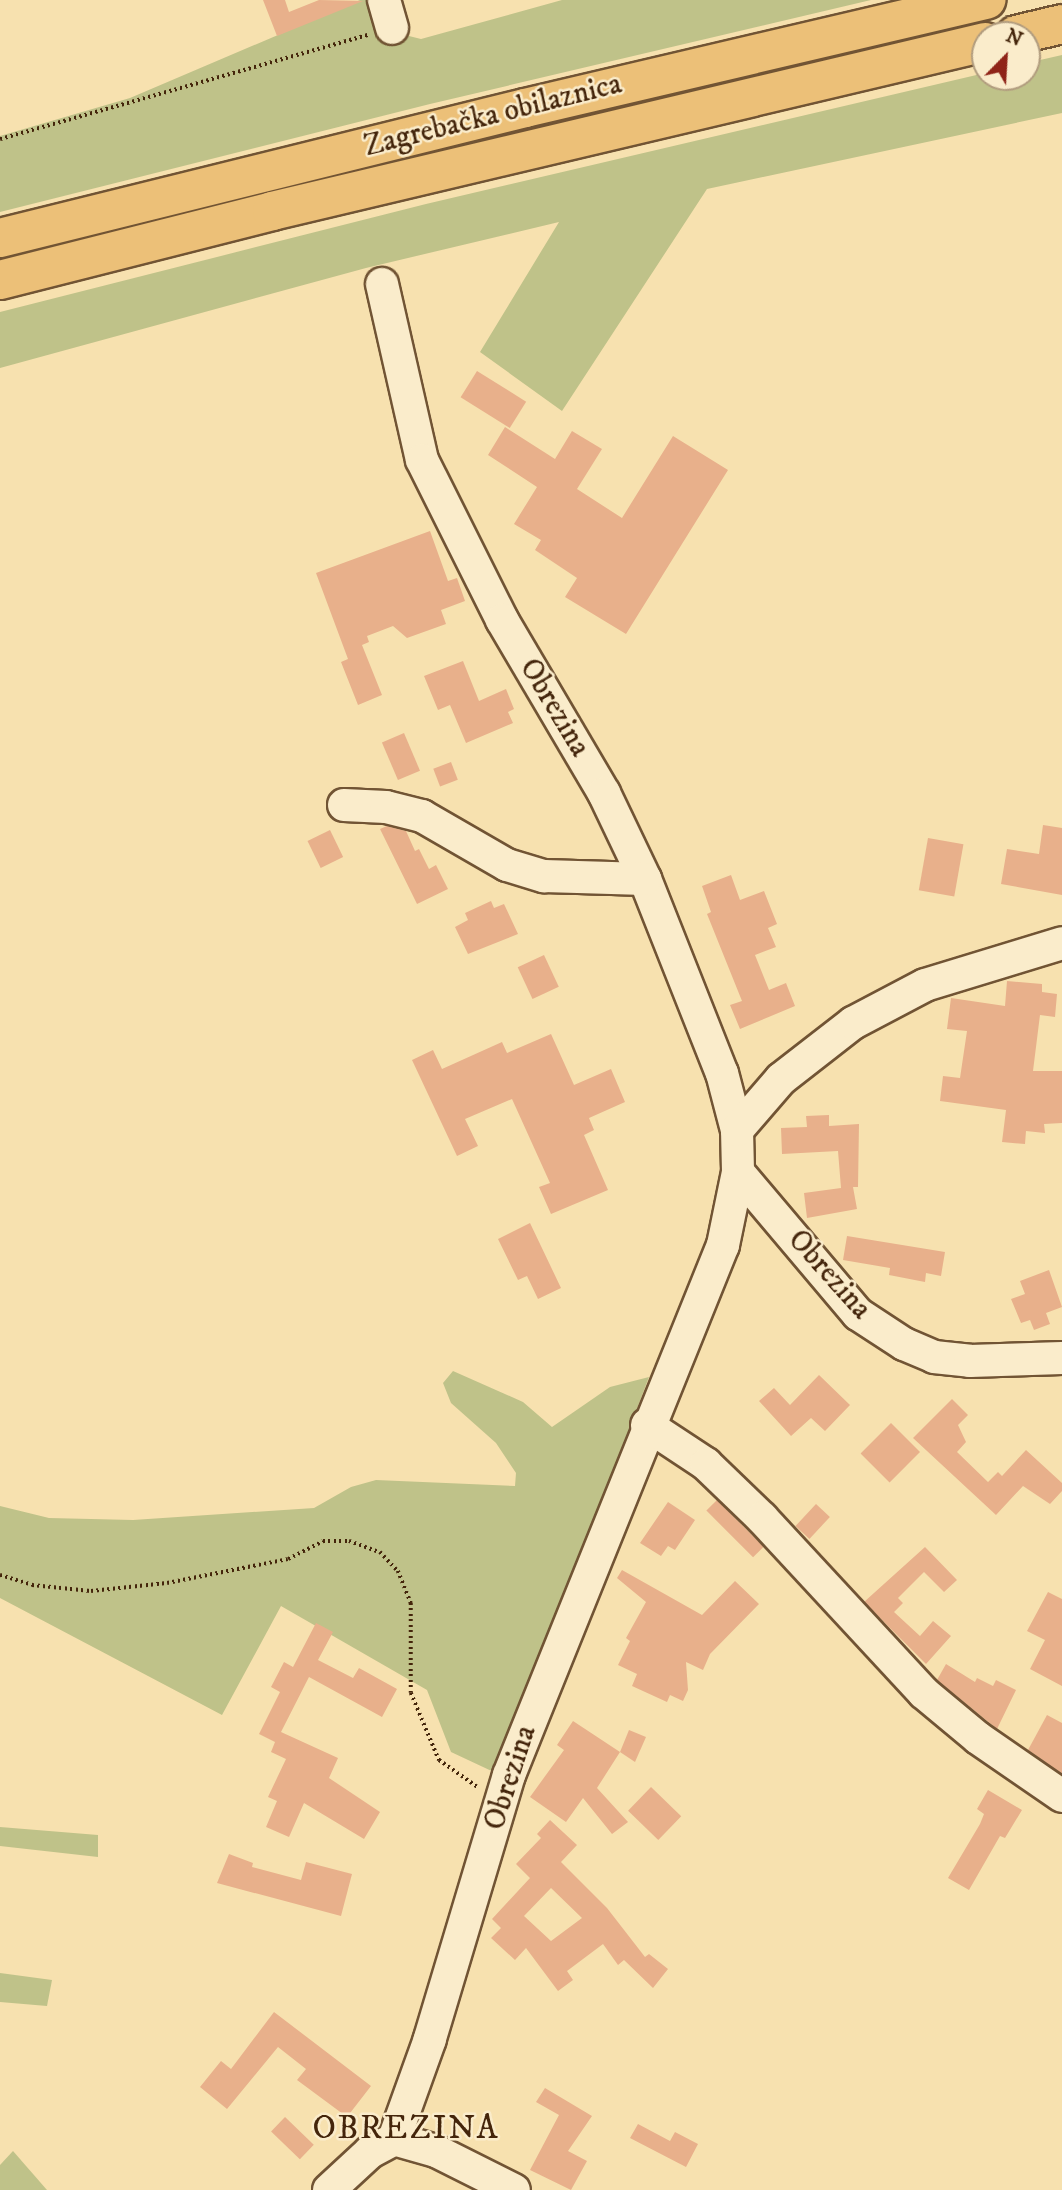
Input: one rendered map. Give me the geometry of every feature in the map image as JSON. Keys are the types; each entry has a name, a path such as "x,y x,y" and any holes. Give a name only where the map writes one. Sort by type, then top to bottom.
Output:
{"highway":[{"name":"Zagrebačka obilaznica","path":"0,238 525,108 987,0"},
{"path":"1041,29 1062,24"},
{"name":"Zagrebačka obilaznica","path":"0,281 272,211 971,45"}],"street":[{"name":"Obrezina","path":"382,284 422,460 502,620 598,782 645,879 713,1048 737,1130 738,1172 723,1245 647,1425 500,1805 430,2039 394,2138"},
{"path":"344,805 386,807 422,817 508,865 544,876 645,879"},
{"path":"737,1130 781,1079 853,1023 925,985 1062,943"},
{"name":"Obrezina","path":"738,1172 858,1314 896,1339 934,1357 1062,1358"},
{"path":"647,1425 706,1464 762,1518 924,1693 978,1738 1062,1796"},
{"path":"329,2190 370,2152 394,2138 436,2151 514,2190"}],"path":[{"path":"0,139 388,14"},
{"path":"0,1575 32,1585 91,1591 167,1583 288,1559 323,1541 349,1541 380,1552 398,1571 411,1604 411,1693 439,1760 500,1805"}],"green space":[{"path":"360,0 375,0 397,33 421,39 562,0 871,0 430,104 0,212 0,136 130,98"},
{"path":"1062,55 1062,113 707,189 562,411 480,352 559,222 366,268 0,368 0,312 426,204 971,76 971,91 1041,91 1041,60"},
{"path":"453,1371 523,1402 552,1427 610,1387 649,1377 498,1774 451,1752 427,1690 281,1606 222,1715 0,1598 0,1506 49,1518 133,1520 314,1508 351,1487 376,1480 515,1486 516,1473 496,1443 451,1403 443,1383"},
{"path":"0,1827 98,1835 98,1857 0,1846"},
{"path":"0,1973 52,1980 47,2006 0,2002"},
{"path":"13,2151 47,2190 0,2190 0,2165"}],"building":[{"path":"263,0 285,0 289,12 319,0 363,1 277,36"},
{"path":"477,371 526,402 510,428 461,397"},
{"path":"505,427 555,459 572,431 602,449 577,489 622,518 673,436 728,470 626,634 565,597 577,578 535,550 541,540 514,524 537,487 488,455"},
{"path":"430,531 448,581 457,578 465,601 441,610 446,624 407,638 393,626 367,636 369,642 362,645 382,695 358,705 341,662 348,659 316,573"},
{"path":"463,661 479,701 506,689 514,709 508,712 513,723 466,743 450,705 438,710 424,676"},
{"path":"404,733 420,771 398,780 382,742"},
{"path":"451,762 458,780 440,787 433,769"},
{"path":"1043,825 1062,828 1062,895 1001,884 1007,849 1039,854"},
{"path":"387,826 406,831 415,851 419,849 429,869 436,865 448,889 417,904 380,829"},
{"path":"330,830 343,857 321,868 308,841"},
{"path":"928,838 963,844 954,896 919,890"},
{"path":"731,875 740,900 764,891 777,924 768,928 776,947 755,955 769,990 786,983 795,1006 740,1029 730,1005 742,1001 707,914 711,912 702,886"},
{"path":"491,901 494,908 504,904 518,934 468,954 455,927 468,920 465,913"},
{"path":"544,955 559,987 533,999 518,967"},
{"path":"1007,981 1042,984 1042,992 1057,994 1055,1017 1040,1015 1033,1071 1062,1071 1062,1123 1044,1124 1045,1133 1026,1131 1025,1144 1002,1142 1006,1110 940,1101 943,1076 960,1078 967,1031 947,1029 951,998 1005,1006"},
{"path":"551,1034 574,1085 611,1069 625,1102 589,1118 594,1130 584,1135 608,1190 551,1214 539,1187 550,1183 512,1099 465,1119 478,1146 457,1156 412,1060 433,1050 442,1069 502,1042 507,1053"},
{"path":"829,1115 829,1126 859,1124 858,1187 853,1187 857,1209 807,1218 804,1193 841,1188 838,1151 782,1154 781,1128 807,1127 806,1116"},
{"path":"530,1223 561,1288 538,1299 527,1276 518,1280 498,1239"},
{"path":"847,1236 945,1252 941,1276 926,1273 925,1282 889,1275 890,1268 843,1260"},
{"path":"1049,1270 1062,1307 1046,1313 1050,1324 1034,1330 1030,1320 1021,1323 1011,1299 1025,1294 1020,1281"},
{"path":"819,1375 850,1405 825,1431 811,1418 791,1436 759,1401 774,1388 790,1405"},
{"path":"952,1399 968,1415 958,1425 966,1442 957,1452 988,1482 998,1472 1002,1476 1026,1450 1062,1483 1062,1491 1050,1504 1023,1486 996,1515 913,1438"},
{"path":"891,1423 920,1452 890,1482 861,1453"},
{"path":"717,1500 764,1547 753,1557 706,1511"},
{"path":"668,1502 695,1520 675,1550 668,1546 661,1556 640,1543"},
{"path":"816,1504 830,1517 809,1539 796,1526"},
{"path":"925,1547 957,1580 944,1592 924,1572 898,1598 903,1603 894,1612 920,1636 933,1621 951,1636 926,1664 864,1602"},
{"path":"622,1570 702,1615 735,1581 759,1604 710,1654 703,1670 686,1662 688,1690 683,1701 670,1695 667,1702 632,1686 637,1674 618,1665 630,1641 626,1638 646,1602 617,1578"},
{"path":"1048,1592 1062,1599 1062,1686 1030,1669 1045,1640 1027,1631"},
{"path":"316,1623 333,1632 318,1660 353,1678 359,1668 397,1689 382,1717 309,1677 281,1732 338,1758 329,1778 380,1812 364,1839 304,1803 289,1837 266,1827 277,1801 268,1797 286,1759 271,1752 275,1742 259,1734 280,1692 271,1687 284,1662 293,1667"},
{"path":"946,1664 975,1682 977,1678 993,1686 996,1680 1016,1690 997,1729 937,1680"},
{"path":"1047,1715 1062,1723 1062,1774 1028,1750"},
{"path":"573,1721 620,1752 597,1788 628,1822 612,1834 583,1798 566,1822 530,1797 564,1750 557,1745"},
{"path":"629,1730 646,1737 635,1762 620,1752"},
{"path":"651,1787 681,1816 658,1840 628,1811"},
{"path":"988,1790 1022,1810 1005,1838 1000,1836 969,1890 948,1878 980,1824 984,1814 977,1809"},
{"path":"550,1820 577,1845 561,1862 607,1908 645,1957 649,1954 668,1969 653,1988 624,1960 618,1965 603,1944 567,1971 573,1980 558,1991 526,1948 515,1960 491,1938 501,1928 492,1919 530,1878 516,1864 541,1838 537,1834","holes":["551,1888 582,1918 551,1941 524,1916"]},
{"path":"229,1854 253,1863 252,1867 301,1880 306,1862 352,1874 341,1916 217,1883"},
{"path":"274,2012 371,2086 347,2117 297,2080 306,2069 278,2047 227,2109 200,2087 221,2061 231,2069"},
{"path":"545,2088 592,2116 568,2151 587,2161 571,2190 530,2170 559,2115 536,2102"},
{"path":"285,2117 314,2145 300,2159 271,2131"},
{"path":"638,2124 670,2141 675,2132 698,2144 686,2167 630,2138"}],"district":[{"name":"OBREZINA","path":"406,2129"}]}
